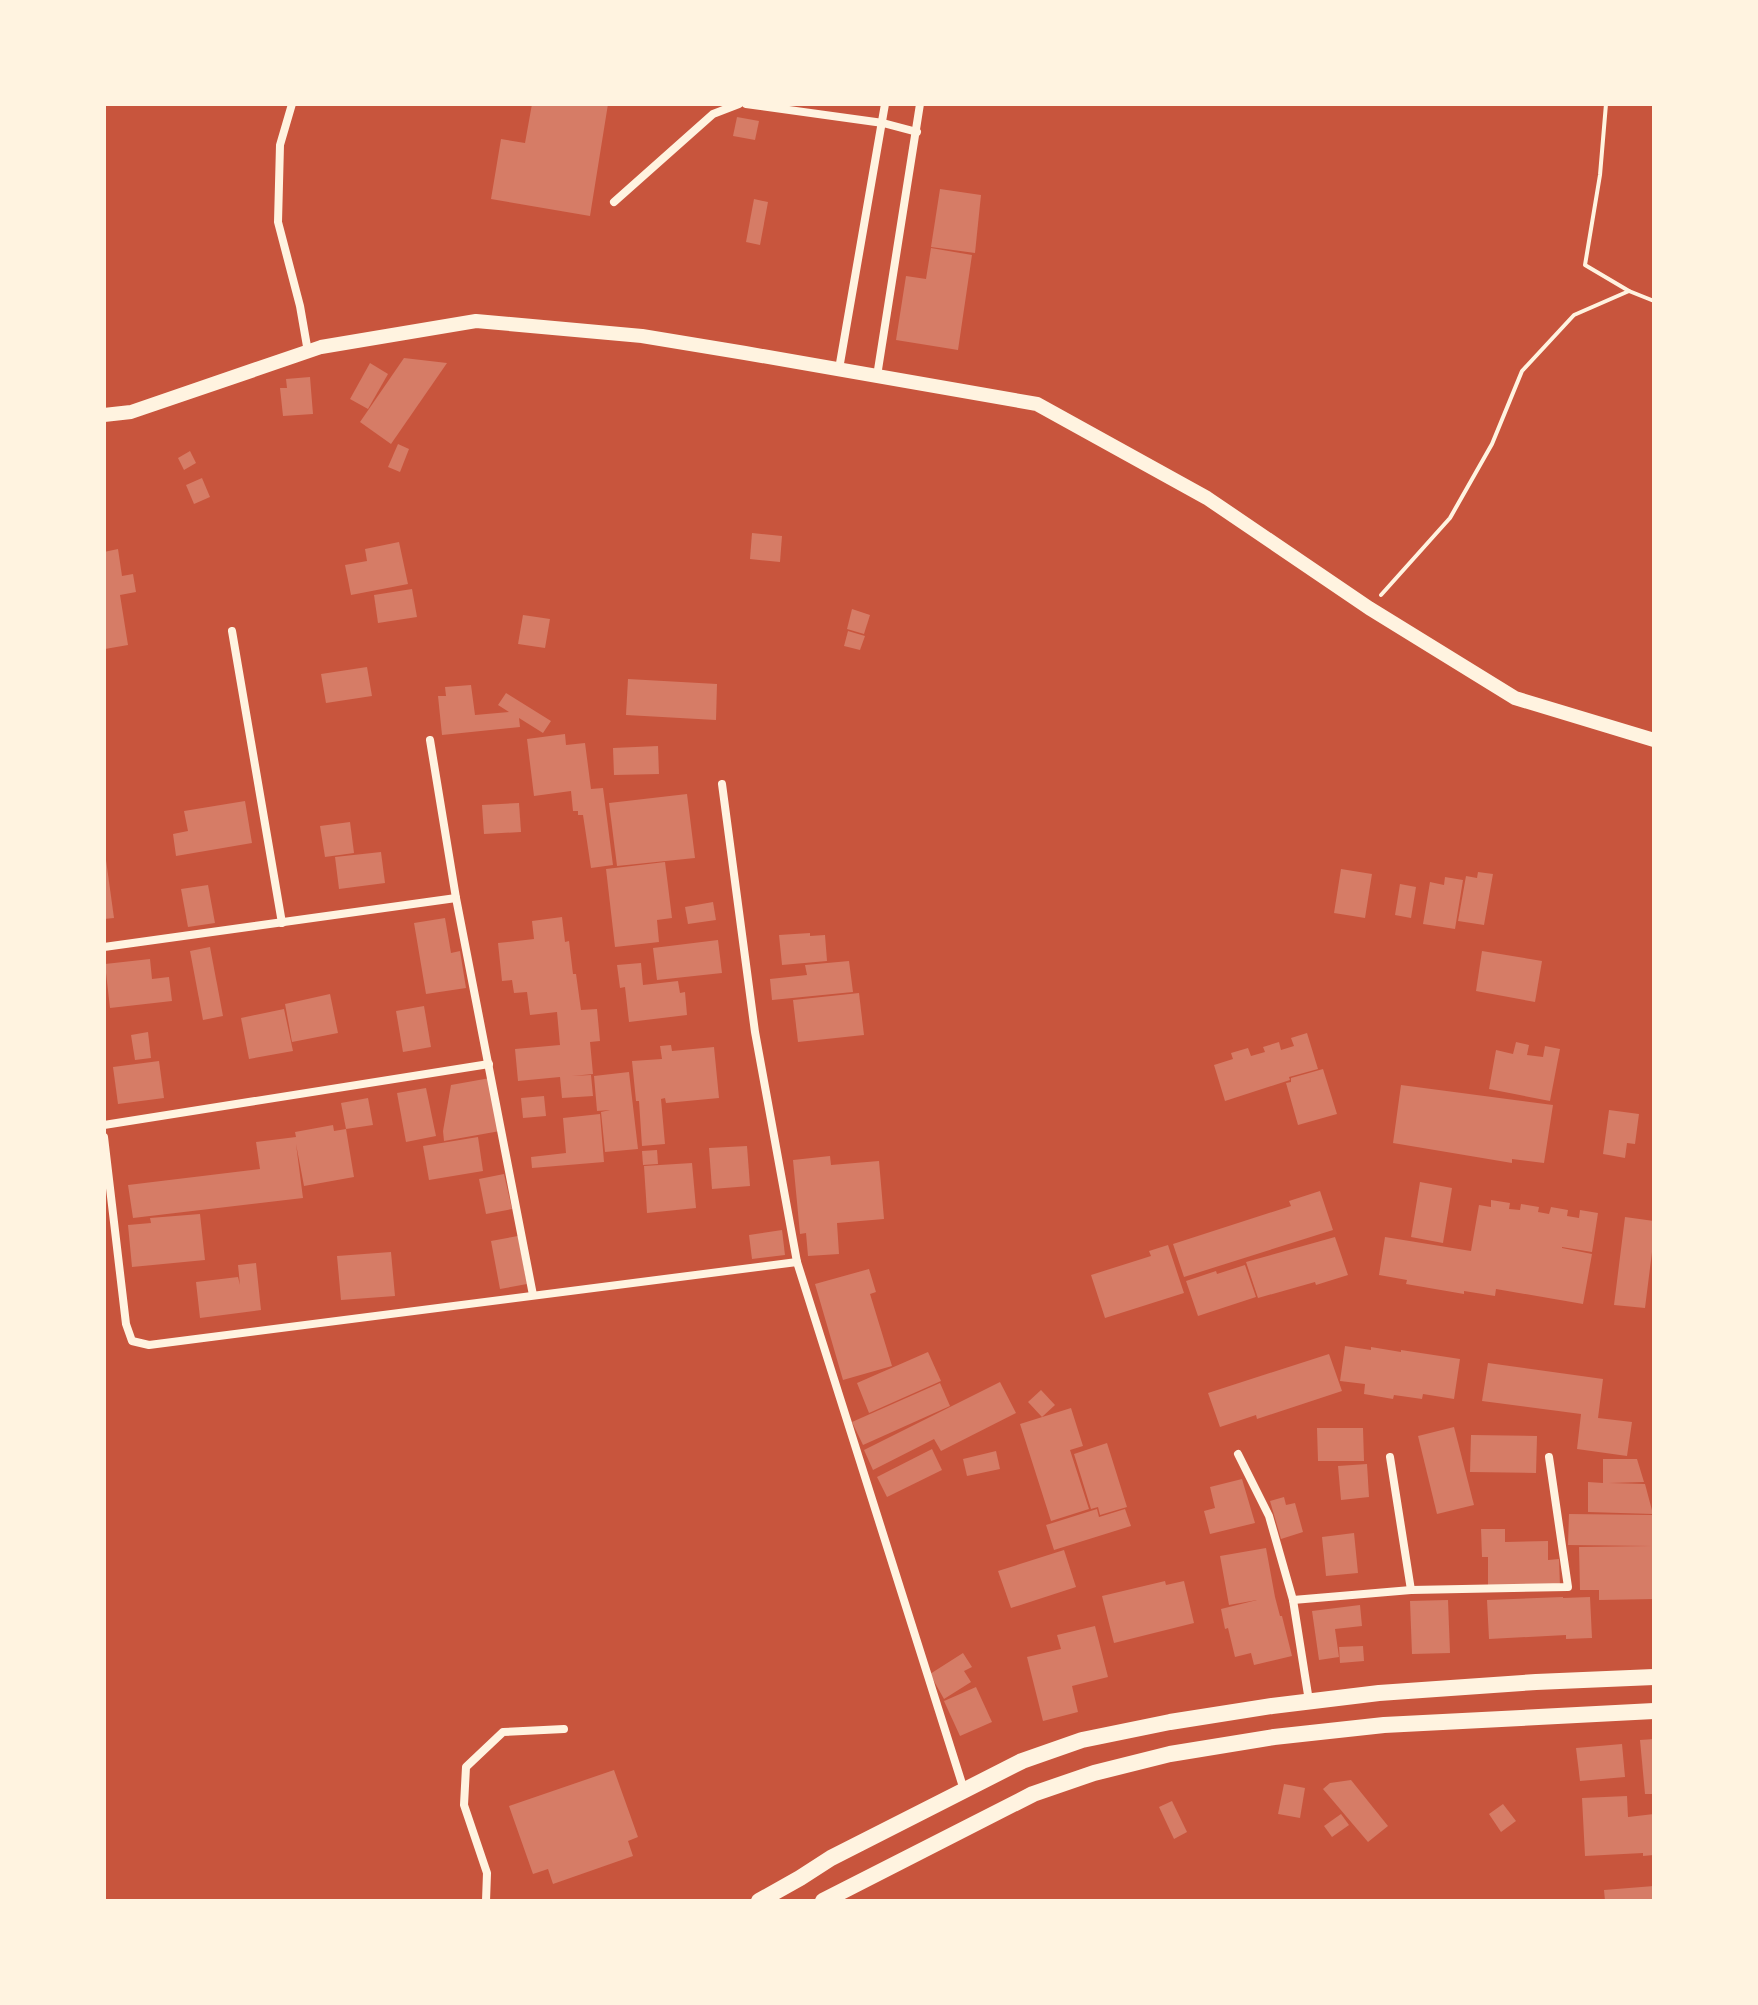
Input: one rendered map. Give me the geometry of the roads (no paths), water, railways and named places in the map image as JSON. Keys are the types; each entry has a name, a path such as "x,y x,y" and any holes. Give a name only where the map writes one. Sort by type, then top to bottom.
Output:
{"main road":[{"path":"759,1901 831,1858 1022,1761 1082,1740 1170,1722 1309,1701 1410,1690 1654,1677"},
{"path":"823,1901 1033,1794 1094,1773 1170,1754 1274,1737 1384,1725 1654,1711"}],"street":[{"path":"292,104 280,145 278,222 300,306 308,352"},
{"path":"614,202 713,114 739,104"},
{"path":"746,104 883,123 917,132"},
{"path":"839,369 885,104"},
{"path":"877,376 920,104"},
{"path":"104,415 131,412 321,347 476,321 642,336 1037,404 1207,498 1369,608 1515,698 1654,740"},
{"path":"232,631 282,923"},
{"path":"430,740 456,898 533,1295"},
{"path":"722,784 755,1032 797,1262 964,1791"},
{"path":"104,947 456,898"},
{"path":"104,1125 489,1064"},
{"path":"104,1137 126,1324 132,1341 149,1345 797,1262"},
{"path":"1238,1454 1269,1516 1293,1600 1309,1701"},
{"path":"1390,1457 1411,1590"},
{"path":"1293,1600 1411,1590 1568,1587 1549,1457"},
{"path":"486,1901 487,1873 464,1805 466,1767 503,1732 564,1729"}]}
